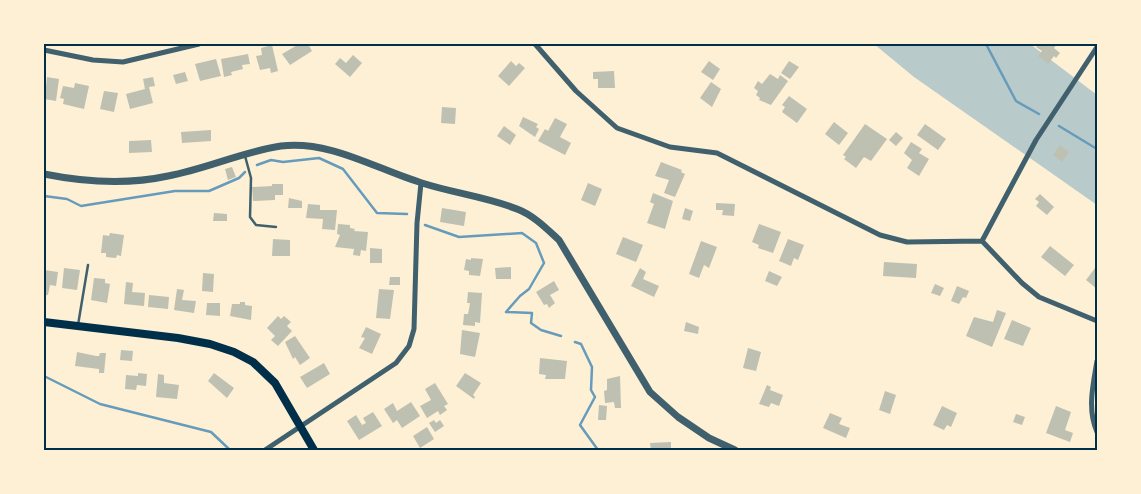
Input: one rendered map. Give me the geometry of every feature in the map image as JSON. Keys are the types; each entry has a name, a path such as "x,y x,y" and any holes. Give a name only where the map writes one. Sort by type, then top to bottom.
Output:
{"main road":[{"path":"44,322 194,341 234,352 253,362 275,383 314,450"}],"street":[{"path":"44,50 93,60 123,62 199,44"},
{"path":"535,44 576,91 618,128 670,147 717,153 880,236 907,242 982,241 1022,283 1039,297 1097,321"},
{"path":"982,241 1036,140 1097,47"},
{"path":"44,174 88,181 121,182 166,177 244,154 282,146 316,147 341,153 422,183 517,209 542,224 559,240 650,392 678,417 709,438 735,450"},
{"path":"265,450 396,363 409,346 414,329 417,223 422,183"},
{"path":"1097,362 1091,399 1092,416 1097,432"}],"lane":[{"path":"244,154 251,178 250,217 256,225 276,227"},
{"path":"78,326 88,265"},
{"path":"1091,399 1097,397"}],"shaded area":[{"path":"874,44 1030,44 1097,95 1097,205 914,77"}],"building":[{"path":"299,44 308,44 312,51 290,65 282,54"},
{"path":"1039,44 1057,44 1054,48 1060,53 1056,58 1054,56 1048,64 1038,56 1042,51 1036,47"},
{"path":"272,45 278,71 271,73 270,68 260,70 256,56 262,55 261,48"},
{"path":"248,54 250,64 242,65 243,69 231,72 232,75 224,77 221,59"},
{"path":"353,55 362,63 350,77 335,64 340,58 346,63"},
{"path":"216,59 221,76 200,81 195,64"},
{"path":"511,61 516,66 519,63 525,68 509,86 498,76"},
{"path":"709,61 720,69 713,80 701,72"},
{"path":"789,61 799,67 790,79 781,73"},
{"path":"614,71 615,88 598,88 598,79 593,79 593,72"},
{"path":"185,72 188,81 176,84 173,75"},
{"path":"770,74 778,79 780,75 788,81 771,105 759,100 760,98 756,95 758,91 754,88 758,81 762,84"},
{"path":"47,77 59,79 56,101 44,99 44,86 46,87"},
{"path":"153,77 155,86 149,87 153,103 130,109 126,94 145,89 143,79"},
{"path":"711,82 721,89 712,107 700,98"},
{"path":"75,83 89,86 84,109 63,104 64,99 60,98 63,86 74,88"},
{"path":"104,91 118,93 114,112 100,109"},
{"path":"789,96 807,109 797,123 782,112 785,107 782,105"},
{"path":"442,107 456,108 455,124 441,123"},
{"path":"523,117 538,124 536,127 539,129 535,137 519,126"},
{"path":"555,118 567,124 560,137 571,143 565,155 538,141 545,129 548,131"},
{"path":"834,122 848,133 839,145 825,134"},
{"path":"865,124 887,139 871,161 864,157 856,168 844,159 846,157 843,155"},
{"path":"925,124 946,139 938,150 917,135"},
{"path":"504,126 516,135 510,145 497,136"},
{"path":"211,130 211,141 182,143 181,132"},
{"path":"896,132 903,138 896,146 889,140"},
{"path":"151,140 152,152 129,153 129,141"},
{"path":"911,142 922,149 919,153 929,159 919,176 907,168 912,160 904,153"},
{"path":"1060,145 1069,152 1062,162 1053,155"},
{"path":"661,162 682,170 681,172 685,174 675,197 664,193 669,180 655,176"},
{"path":"232,167 236,177 228,180 225,169"},
{"path":"588,183 602,189 595,206 581,200"},
{"path":"272,184 283,184 283,195 275,195 275,200 253,201 252,187 272,186"},
{"path":"653,193 673,201 665,229 647,223 654,204 650,202"},
{"path":"1040,194 1054,207 1047,215 1036,206 1039,202 1035,199"},
{"path":"289,198 302,201 302,208 288,208"},
{"path":"716,203 735,204 734,216 722,215 723,210 716,210"},
{"path":"308,204 320,205 320,210 337,210 335,230 322,229 323,219 306,218"},
{"path":"442,208 466,212 464,226 440,222"},
{"path":"685,208 693,211 690,221 682,219"},
{"path":"214,213 227,214 227,221 213,221"},
{"path":"338,224 350,225 350,228 355,229 354,231 368,232 366,251 361,250 360,256 353,255 354,249 335,247 340,235 337,234"},
{"path":"759,224 781,232 773,253 758,248 759,245 752,242"},
{"path":"110,233 124,235 121,256 117,255 116,258 106,257 106,253 101,253 103,235 109,236"},
{"path":"623,237 643,245 636,262 616,254"},
{"path":"273,239 290,240 290,256 272,256"},
{"path":"788,239 804,245 798,260 794,258 791,266 779,261"},
{"path":"701,241 717,247 709,268 704,265 699,278 689,274"},
{"path":"1050,246 1074,265 1065,276 1041,257"},
{"path":"370,248 382,249 382,263 370,263"},
{"path":"471,258 483,259 480,276 469,275 469,271 464,270 466,259 471,260"},
{"path":"884,262 917,264 916,278 883,276"},
{"path":"511,267 511,279 496,279 495,268"},
{"path":"64,268 80,270 77,290 62,288"},
{"path":"640,268 646,272 643,279 659,286 654,297 631,286"},
{"path":"1095,268 1097,269 1097,289 1086,280"},
{"path":"44,270 58,272 56,286 50,285 48,295 44,295"},
{"path":"769,271 782,277 777,286 765,281"},
{"path":"203,273 214,274 213,292 202,291"},
{"path":"390,277 400,277 400,285 389,285"},
{"path":"94,278 105,279 105,283 110,284 107,303 91,300"},
{"path":"554,281 559,290 550,295 555,303 549,308 547,304 544,305 536,292"},
{"path":"126,282 133,283 132,292 145,293 144,306 124,304"},
{"path":"935,284 944,288 940,296 931,293"},
{"path":"957,286 969,291 966,298 963,297 959,304 951,301"},
{"path":"177,289 184,290 182,300 196,301 194,313 174,310"},
{"path":"379,289 394,290 390,319 376,318"},
{"path":"468,292 482,293 480,323 475,322 475,326 463,325 464,314 468,314 470,303 467,303"},
{"path":"149,295 169,297 168,309 148,307"},
{"path":"240,302 245,302 245,305 252,306 251,320 230,316 232,304 240,304"},
{"path":"207,303 220,303 220,316 206,315"},
{"path":"997,310 1006,313 992,347 966,336 974,317 993,322"},
{"path":"278,316 281,319 284,316 291,322 287,326 292,331 278,346 271,340 275,336 267,328"},
{"path":"1012,320 1031,328 1023,346 1004,339"},
{"path":"686,322 699,327 698,334 684,331"},
{"path":"366,327 381,334 372,354 359,348 365,338 361,337"},
{"path":"462,330 480,333 475,357 460,354"},
{"path":"295,336 310,358 300,365 295,357 293,359 285,342"},
{"path":"748,348 761,352 756,371 743,368"},
{"path":"121,350 133,351 132,361 120,360"},
{"path":"77,352 96,356 99,356 100,353 106,353 104,373 99,373 99,369 75,366"},
{"path":"540,358 567,361 565,379 545,379 546,375 539,374"},
{"path":"324,363 330,374 307,388 300,377"},
{"path":"138,373 147,374 146,386 137,385 136,390 125,389 126,375 138,376"},
{"path":"214,373 234,388 227,398 208,381"},
{"path":"465,373 481,383 473,395 474,399 456,386"},
{"path":"158,374 164,375 164,383 179,385 177,399 156,397"},
{"path":"620,376 621,408 615,408 614,402 605,403 604,391 607,390 607,379"},
{"path":"435,383 448,404 444,406 447,410 440,415 438,411 427,418 420,406 431,400 425,389"},
{"path":"767,385 771,387 770,390 783,395 779,406 771,403 769,407 759,404"},
{"path":"885,391 896,395 890,414 879,410"},
{"path":"411,402 420,416 402,428 397,420 393,423 384,409 393,403 397,411"},
{"path":"599,405 607,406 606,420 598,420"},
{"path":"942,406 957,413 951,427 947,425 944,430 933,425"},
{"path":"1056,406 1071,412 1065,430 1073,433 1070,442 1046,433"},
{"path":"373,412 382,426 359,440 347,421 356,415 362,425 366,423 363,418"},
{"path":"830,413 842,418 839,424 850,428 846,438 823,428"},
{"path":"1016,414 1025,417 1022,425 1013,422"},
{"path":"434,420 436,423 440,420 444,426 435,432 429,423"},
{"path":"427,427 434,439 420,448 413,436"},
{"path":"671,442 671,450 651,450 650,443"}],"waterway":[{"path":"986,44 1016,101 1039,114"},
{"path":"1059,126 1097,149"},
{"path":"257,165 271,160 283,162 319,158 343,169 377,213 407,214"},
{"path":"44,196 67,199 81,206 175,191 209,191 239,178 245,172"},
{"path":"425,225 459,237 522,233 536,243 544,263 529,289 506,312 532,313 531,323 541,330 561,336"},
{"path":"575,342 581,344 592,367 591,390 595,397 580,425 598,450"},
{"path":"44,376 100,404 211,432 230,450"}]}
